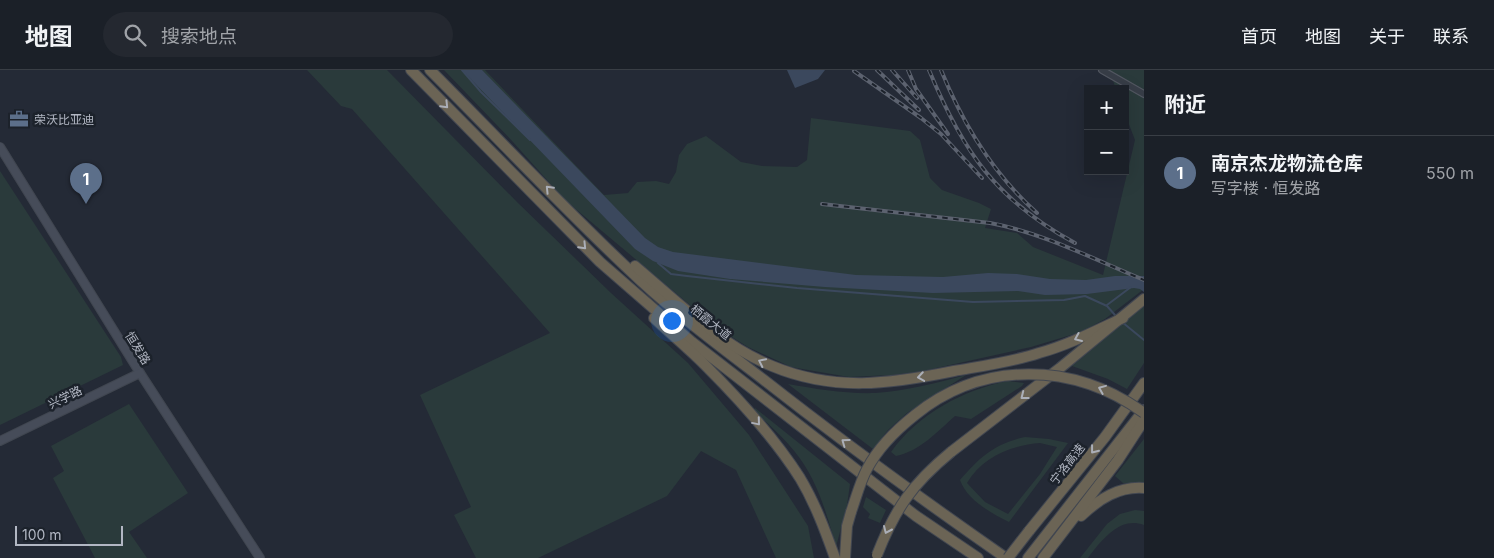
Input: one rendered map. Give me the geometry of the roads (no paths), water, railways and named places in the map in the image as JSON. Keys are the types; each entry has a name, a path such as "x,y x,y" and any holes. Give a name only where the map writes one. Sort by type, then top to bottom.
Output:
{"highway":[{"path":"411,70 639,304 704,363 748,412 777,446 795,472 822,520 835,558"},
{"name":"栖霞大道","path":"430,70 573,214 669,305 898,482 1007,558"},
{"path":"573,214 732,346 772,366 826,382 848,384 888,383 989,365 1038,354 1123,318"},
{"path":"600,262 692,342 886,491 966,558"},
{"path":"877,556 888,527 908,493 922,477 1144,300"},
{"path":"845,558 847,526 867,469 894,432 934,401 963,386 999,377 1052,375 1076,380 1110,393 1144,412 1028,558"},
{"name":"宁洛高速","path":"1007,558 1144,383"},
{"path":"1052,547 1118,460 1144,420"},
{"path":"898,482 983,534 1016,558"},
{"path":"1043,558 1066,530 1099,500 1123,490 1144,488"},
{"path":"916,516 978,558"}],"street":[{"path":"1102,70 1144,94"},
{"name":"恒发路","path":"0,147 140,373 260,558"},
{"name":"兴学路","path":"0,441 140,373"}],"water":[{"path":"462,70 482,70 645,238 658,247 673,252 856,275 943,277 988,273 1017,274 1050,279 1086,280 1115,276 1144,276 1144,292 1134,288 1087,294 1045,295 1018,291 933,293 730,279 678,271 653,261 635,249"},
{"path":"787,70 825,70 818,79 795,88"}],"waterway":[{"path":"462,70 481,92 530,140"},
{"path":"658,263 671,274 687,276 797,288 973,302 1064,300 1085,296 1107,306 1115,315"},
{"path":"1107,305 1131,287"},
{"path":"1122,322 1144,340"}],"railway":[{"path":"877,70 919,110"},
{"path":"892,70 917,98"},
{"path":"908,70 916,89 948,134"},
{"path":"929,70 955,126 985,171 1003,191 1024,209 1047,227 1075,243"},
{"path":"941,70 969,129 993,165 1021,198 1037,213"},
{"path":"854,71 941,134 982,178"},
{"path":"822,204 990,223 1010,227 1068,247 1144,280"}],"place":[{"name":"荣沃比亚迪","path":"19,119"},
{"name":"南京杰龙物流仓库","path":"86,204"}]}
